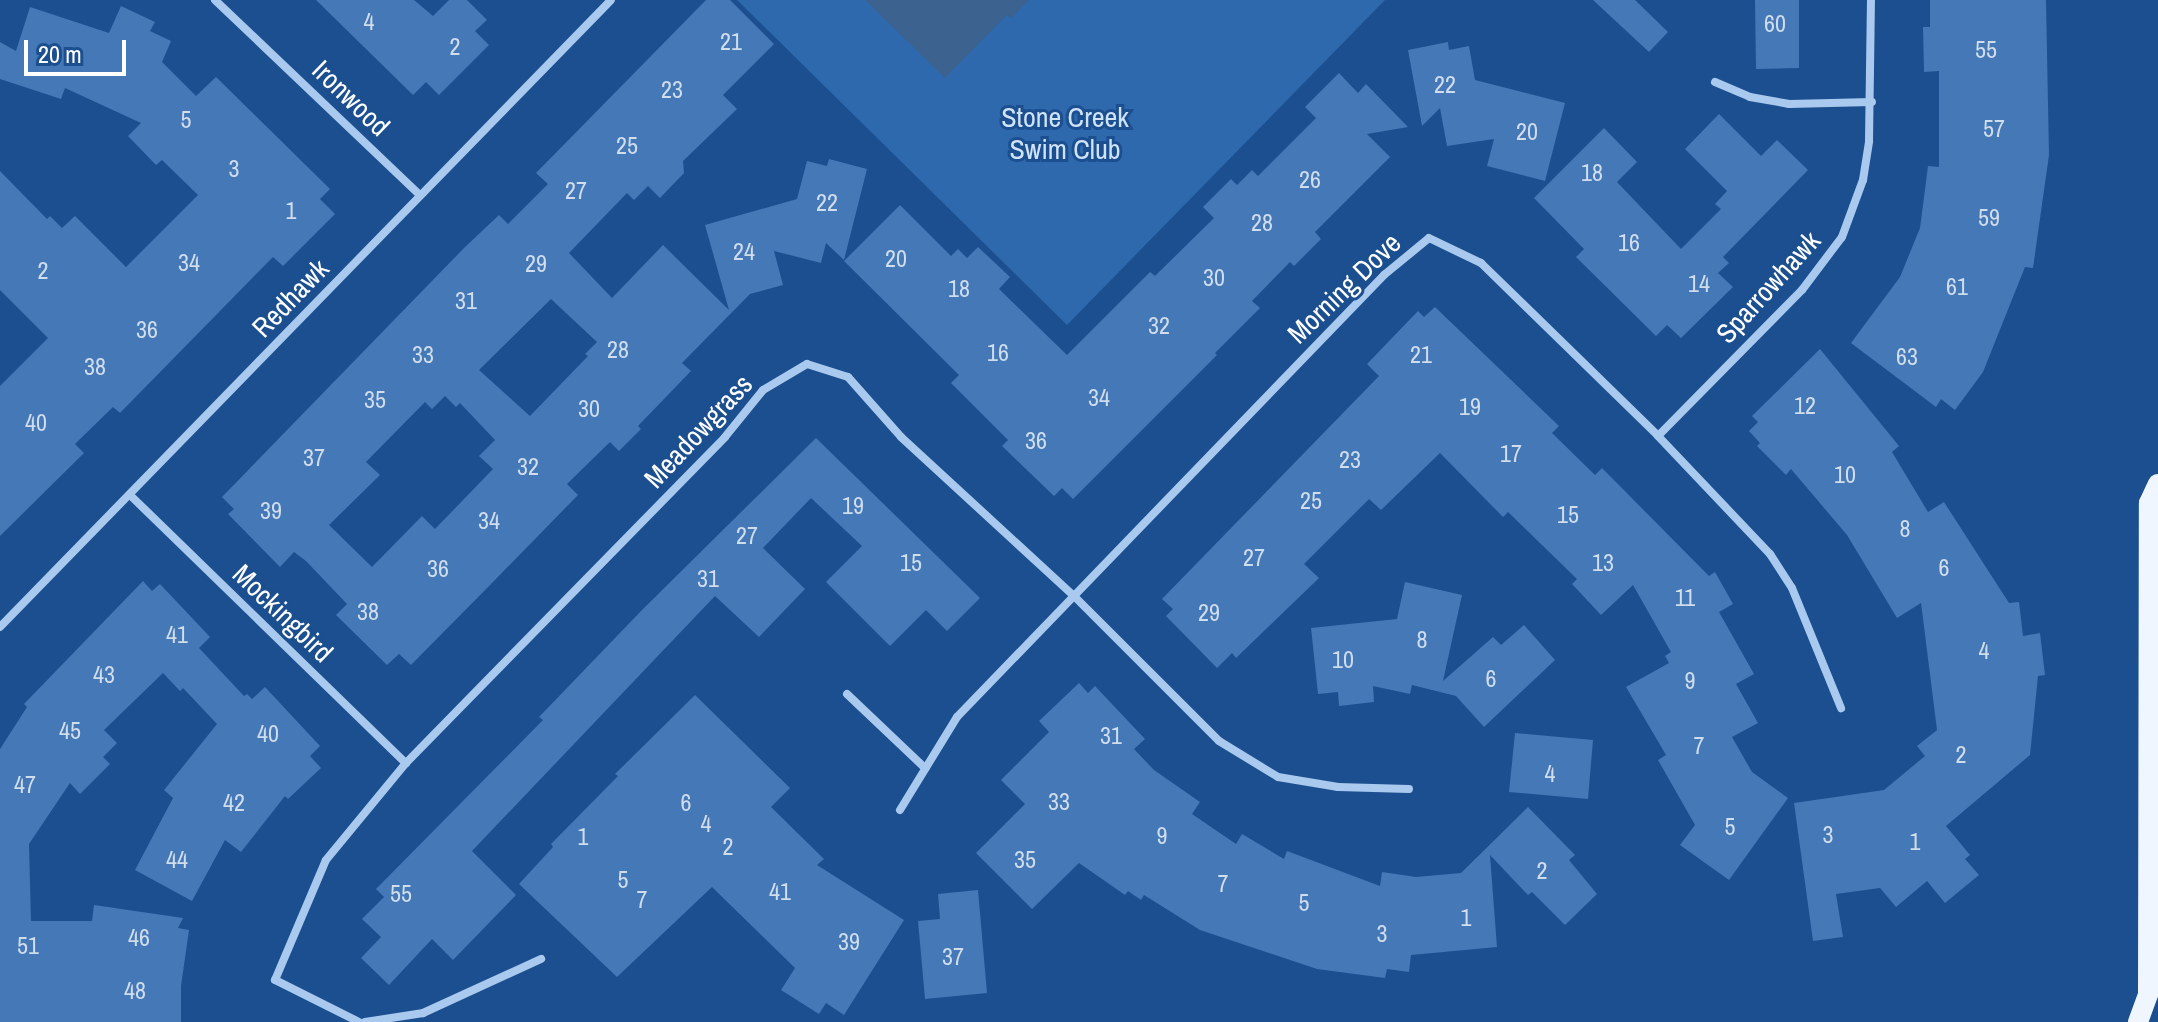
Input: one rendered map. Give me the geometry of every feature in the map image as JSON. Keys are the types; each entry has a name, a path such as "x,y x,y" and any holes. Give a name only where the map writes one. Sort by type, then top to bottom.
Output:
{"main road":[{"path":"2138,1022 2148,994 2149,503 2158,484"}],"street":[{"name":"Ironwood","path":"215,0 420,195"},
{"name":"Redhawk","path":"0,627 611,0"},
{"name":"Sparrowhawk","path":"1658,436 1802,290 1842,237 1863,180 1872,102 1871,0"},
{"path":"1715,82 1750,97 1789,104 1872,102"},
{"name":"Morning Dove","path":"900,810 957,717 1384,275 1429,238 1481,263 1658,436 1770,554 1792,588 1841,708"},
{"name":"Meadowgrass","path":"362,1022 275,980 326,860 406,763 725,437 763,390 807,364 848,377 901,437 1073,595 1219,741 1278,777 1338,787 1409,789"},
{"name":"Mockingbird","path":"130,495 406,763"},
{"path":"847,694 925,768"},
{"path":"362,1022 423,1013 541,959"}],"green space":[{"name":"Stone Creek Swim Club","path":"737,0 1385,0 1067,325"}],"shaded area":[{"path":"865,0 1029,0 1011,18 1007,15 945,78"}],"building":[{"path":"316,0 414,0 433,16 449,0 467,0 487,20 475,31 489,45 439,95 426,82 413,95"},
{"path":"706,0 730,0 774,44 723,95 737,109 683,161 684,173 660,198 648,186 634,200 627,193 569,253 612,298 663,245 729,310 705,225 797,199 807,161 827,166 829,159 867,169 844,260 826,243 821,263 774,251 783,285 750,294 682,363 691,371 638,426 641,429 619,451 610,442 567,484 578,495 411,665 399,654 387,665 336,615 347,604 306,561 294,552 280,567 228,514 234,509 222,497 464,248 499,215 508,224 548,184 536,173","holes":["551,299 597,342 585,354 588,356 530,416 479,370","445,396 456,407 460,403 495,440 479,456 493,469 435,529 422,516 372,567 329,525 380,475 366,462 425,402 432,409"]},
{"path":"1593,0 1635,0 1668,32 1649,52"},
{"path":"1755,0 1799,0 1799,68 1756,69"},
{"path":"1930,0 2046,0 2049,155 2033,268 2025,267 1983,372 1955,410 1941,399 1936,407 1851,343 1900,277 1920,228 1928,166 1939,167 1939,71 1924,72 1923,27 1930,27"},
{"path":"121,6 155,22 150,31 171,41 162,62 196,96 216,77 330,189 320,199 335,214 283,266 273,257 120,413 113,407 75,444 84,453 0,536 0,386 48,338 0,290 0,171 47,219 50,216 62,228 75,216 126,267 198,195 162,160 156,165 128,136 141,123 65,88 61,99 0,79 0,42 16,51 30,7 109,33"},
{"path":"1448,42 1449,50 1469,46 1475,80 1565,103 1545,181 1487,166 1494,139 1447,146 1440,108 1422,126 1408,50"},
{"path":"1339,73 1358,93 1366,84 1408,127 1367,134 1390,157 1315,232 1321,239 1294,266 1290,262 1252,301 1260,308 1215,353 1217,355 1073,499 1062,488 1054,496 1002,446 1008,440 951,383 959,375 844,261 900,205 951,256 958,249 967,258 978,247 1010,277 999,289 1067,355 1150,272 1155,276 1214,218 1203,207 1231,179 1237,185 1252,170 1258,176 1316,118 1305,107"},
{"path":"1719,114 1761,156 1777,140 1808,170 1723,257 1729,263 1718,273 1733,287 1681,338 1667,325 1656,336 1576,257 1584,249 1534,198 1604,128 1637,162 1617,182 1681,249 1721,209 1715,204 1727,191 1685,149"},
{"path":"1435,307 1559,426 1552,433 1595,475 1602,468 1709,576 1715,572 1733,604 1719,612 1754,674 1736,684 1758,723 1732,737 1752,772 1788,798 1729,880 1680,845 1695,825 1658,760 1666,755 1626,687 1669,663 1665,656 1671,652 1633,585 1601,615 1572,584 1577,579 1508,512 1503,517 1440,453 1381,510 1369,499 1304,564 1319,578 1236,658 1232,653 1217,668 1166,616 1173,609 1162,599 1379,376 1367,364 1418,311 1424,317"},
{"path":"1820,349 1899,446 1892,452 1928,512 1944,502 2009,603 2019,602 2023,636 2040,633 2045,675 2038,676 2030,755 1946,826 1970,855 1965,859 1979,875 1945,903 1927,881 1896,907 1880,888 1836,894 1843,937 1813,941 1794,803 1884,790 1925,756 1917,746 1937,730 1921,603 1897,618 1847,535 1791,469 1786,475 1757,446 1760,443 1749,431 1758,422 1752,416"},
{"path":"816,438 980,598 947,631 926,610 890,646 826,582 862,546 811,498 763,548 805,589 759,637 715,596 472,851 516,895 453,960 432,939 389,985 361,958 381,937 362,919 384,897 376,889 543,720 539,717 642,610"},
{"path":"143,581 152,591 160,584 210,637 199,648 244,696 247,694 252,699 265,687 320,746 310,756 321,768 288,799 285,796 241,852 225,840 192,901 135,870 173,798 164,790 217,724 183,688 180,691 163,673 104,730 117,743 103,757 110,764 80,794 70,783 29,844 31,921 92,921 94,905 183,918 178,928 189,930 181,986 181,1022 0,1022 0,749 27,707 24,704"},
{"path":"1405,582 1462,595 1443,681 1493,637 1501,645 1524,625 1555,660 1484,727 1456,696 1412,685 1410,694 1373,686 1374,702 1339,706 1338,692 1318,694 1311,628 1397,619"},
{"path":"1079,683 1088,693 1095,686 1145,739 1134,749 1154,770 1200,802 1192,814 1236,844 1242,834 1284,859 1287,851 1380,886 1382,872 1416,877 1461,873 1528,807 1575,855 1569,860 1597,894 1565,925 1532,892 1528,895 1490,855 1497,947 1411,955 1409,972 1387,969 1385,978 1317,969 1200,930 1144,895 1141,900 1128,891 1125,895 1079,863 1032,909 976,853 1025,804 1001,780 1049,732 1039,721"},
{"path":"695,695 790,788 771,807 824,859 817,865 904,920 844,1015 826,1003 819,1014 781,990 795,968 712,887 617,977 519,884 553,847 551,844 618,776 615,774"},
{"path":"1515,733 1593,740 1588,799 1509,792"},
{"path":"978,890 987,993 925,999 918,921 940,919 938,894"}]}
